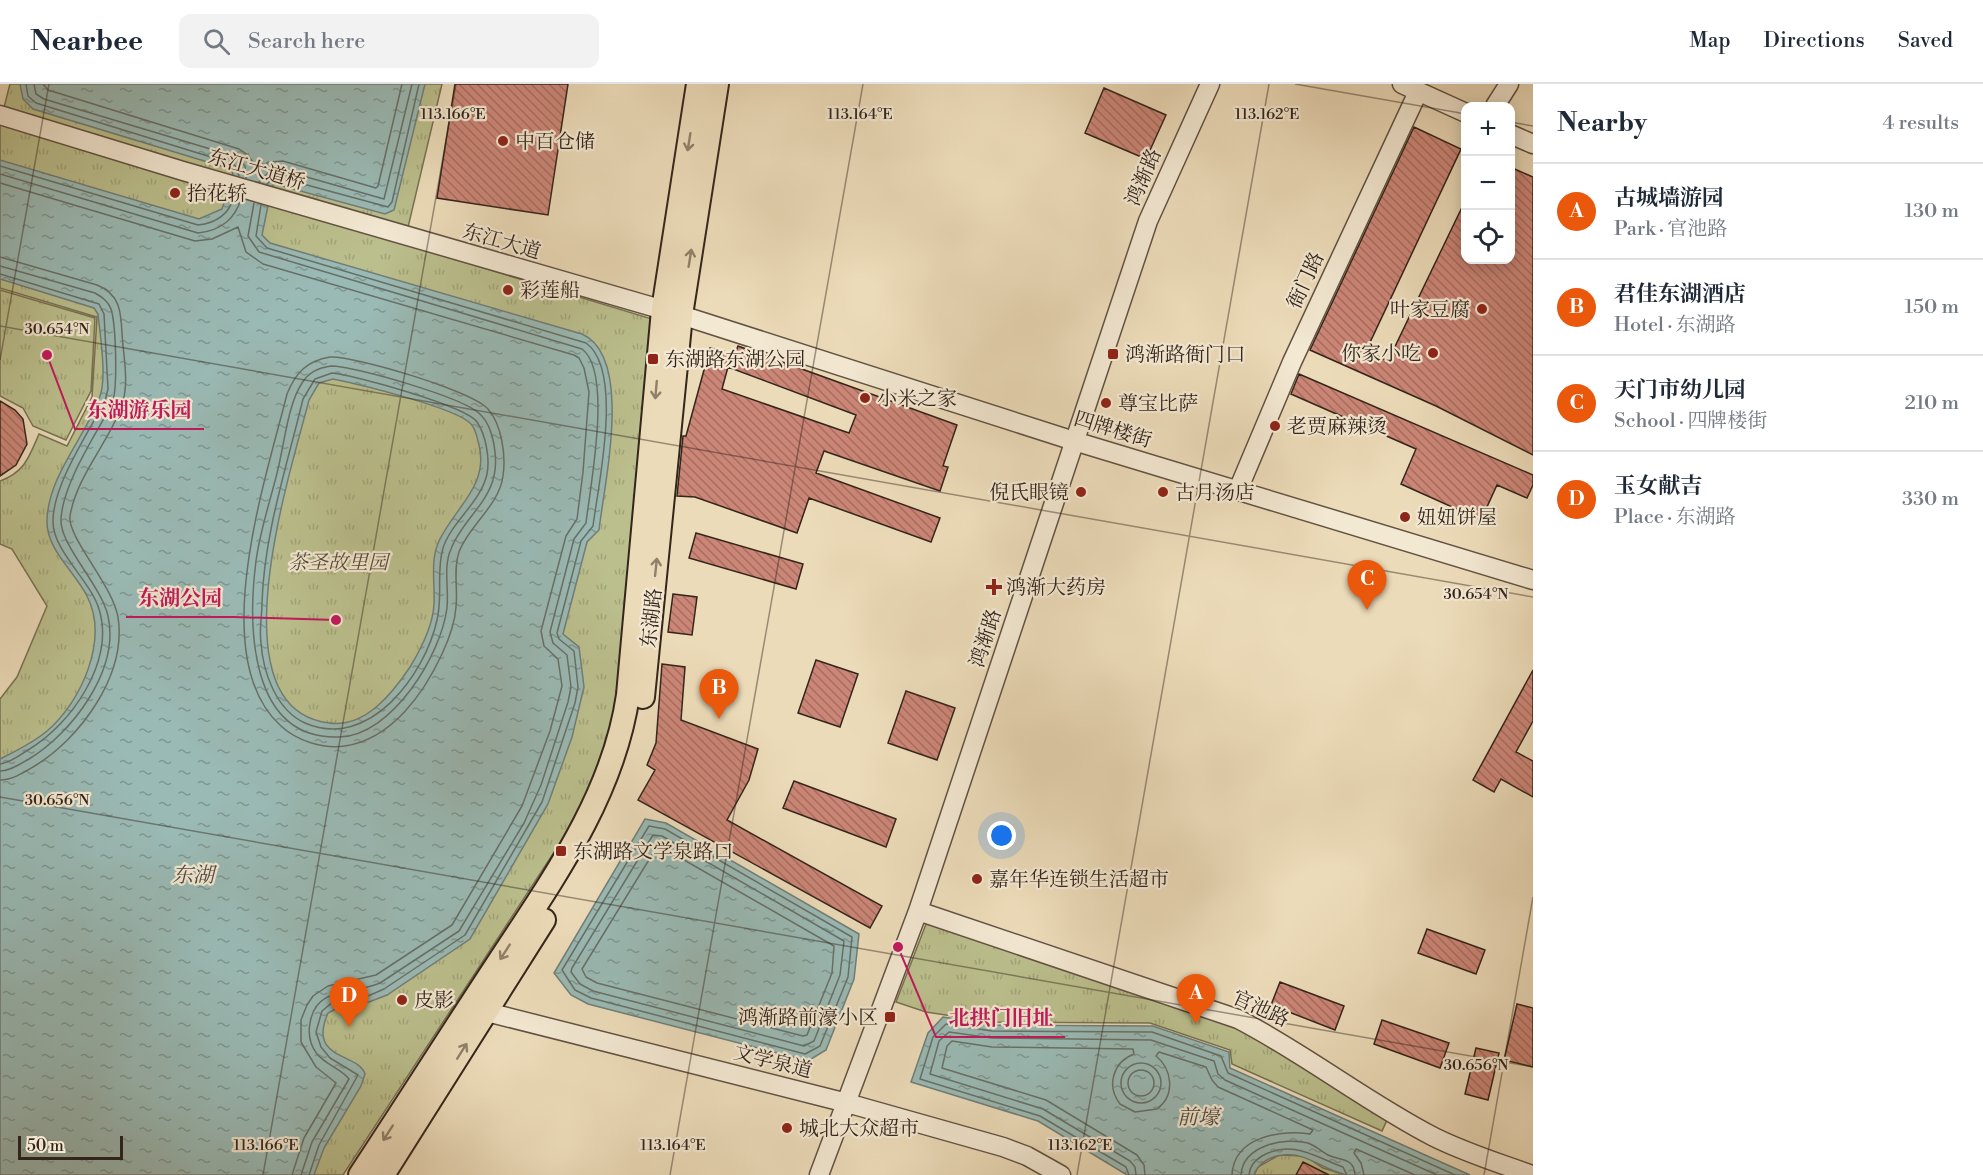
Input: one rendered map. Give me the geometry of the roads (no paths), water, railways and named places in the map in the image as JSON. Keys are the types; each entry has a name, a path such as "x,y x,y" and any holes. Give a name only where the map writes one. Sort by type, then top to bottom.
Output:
{"main road":[{"name":"东湖路","path":"423,1096 478,1010 564,860 603,784 619,740 628,695 698,84"},
{"name":"东湖路","path":"672,313 717,84"},
{"path":"360,1175 423,1096"},
{"path":"383,1175 423,1096"}],"street":[{"name":"鸿渐路","path":"819,1175 918,911 1148,221 1210,84"},
{"path":"1498,102 1509,84"},
{"path":"1410,88 1461,111"},
{"name":"衙门路","path":"1238,490 1410,88"},
{"name":"东江大道桥","path":"0,115 310,208"},
{"path":"1515,136 1533,144"},
{"name":"东江大道","path":"310,208 672,313"},
{"name":"四牌楼街","path":"672,313 1074,441 1533,580"},
{"name":"官池路","path":"918,911 1238,1019 1279,1040 1433,1136 1468,1152 1532,1175"},
{"name":"文学泉道","path":"478,1010 847,1103 1003,1147 1027,1156 1061,1175"}],"water":[{"name":"东湖","path":"20,84 425,84 394,210 385,214 275,184 272,186 262,235 270,243 582,334 598,347 607,368 612,394 612,423 599,530 587,542 563,634 579,647 584,687 572,737 548,804 470,939 387,995 369,1002 347,1003 328,1013 323,1029 324,1040 329,1048 361,1067 365,1074 361,1086 324,1148 314,1175 0,1175 0,759 36,739 60,718 81,686 93,650 95,631 93,613 87,596 56,551 48,531 47,521 54,488 100,396 103,367 98,314 94,308 0,279 0,160 199,219 222,209 233,176 232,170 224,167 33,109 23,99","holes":["333,379 428,404 462,418 474,428 481,460 479,473 469,496 436,548 433,612 426,637 414,660 395,688 376,707 366,715 342,723 329,723 294,708 274,676 267,633 269,582 288,477 309,400 319,383"]},
{"path":"645,819 666,823 859,934 854,979 826,1050 808,1061 588,1004 571,995 554,973"},
{"name":"前壕","path":"943,1017 992,1025 1153,1026 1229,1052 1230,1068 1470,1175 1348,1175 1292,1155 1270,1159 1259,1167 1254,1175 1127,1175 1038,1121 911,1082 928,1033"}],"place":[{"name":"中百仓储","path":"503,141"},
{"name":"抬花轿","path":"175,193"},
{"name":"彩莲船","path":"508,290"},
{"name":"叶家豆腐","path":"1482,309"},
{"name":"你家小吃","path":"1433,353"},
{"name":"鸿渐路衙门口","path":"1113,354"},
{"name":"东湖游乐园","path":"47,355"},
{"name":"东湖路东湖公园","path":"653,359"},
{"name":"小米之家","path":"865,398"},
{"name":"尊宝比萨","path":"1106,403"},
{"name":"老贾麻辣烫","path":"1275,426"},
{"name":"倪氏眼镜","path":"1081,492"},
{"name":"古月汤店","path":"1163,492"},
{"name":"妞妞饼屋","path":"1405,517"},
{"name":"鸿渐大药房","path":"994,587"},
{"name":"天门市幼儿园","path":"1367,610"},
{"name":"东湖公园","path":"336,620"},
{"name":"君佳东湖酒店","path":"719,719"},
{"name":"东湖路文学泉路口","path":"561,851"},
{"name":"嘉年华连锁生活超市","path":"977,879"},
{"name":"北拱门旧址","path":"898,947"},
{"name":"皮影","path":"402,1000"},
{"name":"鸿渐路前濠小区","path":"890,1017"},
{"name":"古城墙游园","path":"1196,1024"},
{"name":"玉女献吉","path":"349,1027"},
{"name":"城北大众超市","path":"787,1128"}],"park label":[{"name":"茶圣故里园","path":"338,562"}]}
